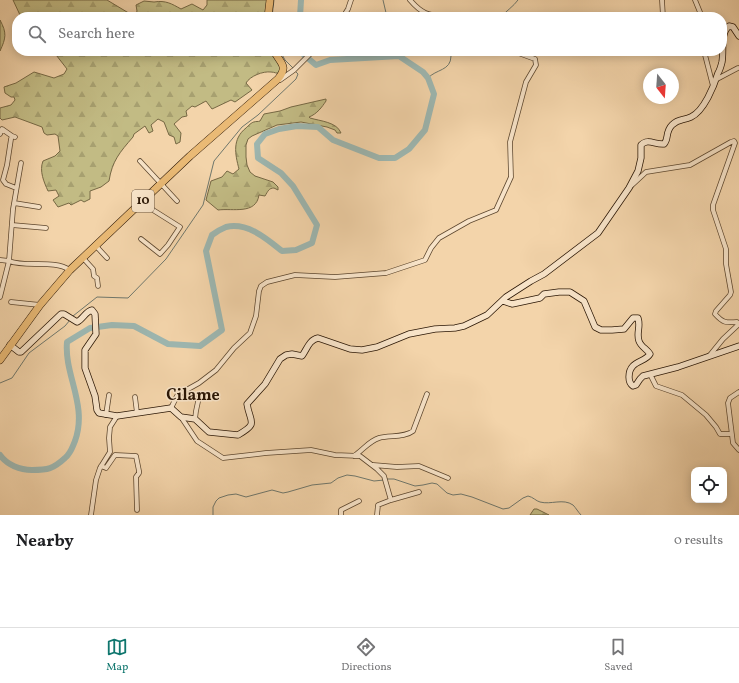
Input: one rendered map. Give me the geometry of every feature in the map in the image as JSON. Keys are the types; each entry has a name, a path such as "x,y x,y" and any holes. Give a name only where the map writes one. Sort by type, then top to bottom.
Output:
{"highway":[{"path":"269,12 270,0"},
{"path":"277,56 283,65 282,74 278,79"},
{"name":"10","path":"0,360 40,305 70,270 190,156 278,79"}],"street":[{"path":"346,12 351,0"},
{"path":"410,0 422,12"},
{"path":"662,0 663,12"},
{"path":"695,0 700,12"},
{"path":"727,28 729,26 733,27 739,36"},
{"path":"278,79 280,80 294,70 308,56"},
{"path":"171,408 177,396 181,392 199,384 216,370 234,348 250,333 256,316 258,290 267,282 295,275 335,277 386,273 400,269 425,260 435,243 455,228 469,220 496,210 511,177 510,142 526,82 536,65 534,59 526,56"},
{"path":"705,56 714,87"},
{"path":"181,417 195,419 210,432 234,435 245,431 250,426 252,421 247,404 265,384 280,359 286,355 292,354 302,356 311,341 315,339 318,338 350,349 370,349 384,345 409,334 435,329 464,326 487,315 506,297 544,274 598,233 629,188 640,165 641,145 648,141 659,145 664,144 666,142 667,132 677,120 686,119 694,115 705,102 714,87 722,62 722,56"},
{"path":"717,79 738,68"},
{"path":"0,134 2,129 14,136 2,175 3,182 16,188"},
{"path":"629,188 646,172 690,165 734,141 736,143 713,205 713,210 726,248 726,264 731,292 715,314 725,323 737,322 739,324 723,339 710,356"},
{"path":"140,161 177,201"},
{"path":"0,297 9,261 14,204 21,163"},
{"path":"141,239 160,254 180,227 153,210 143,201"},
{"path":"14,204 39,207"},
{"path":"12,225 46,228"},
{"path":"96,246 107,258"},
{"path":"83,258 93,269 94,276 97,278 98,286"},
{"path":"0,260 49,264 62,266 70,270"},
{"path":"503,301 508,303 516,303 540,298 544,294 563,291 573,293 582,300 595,327 601,330 624,329 633,318 638,318 640,326 638,340 650,354 632,367 629,375 631,385 635,386 641,377 673,369 718,352 739,346"},
{"path":"12,302 40,305"},
{"path":"10,345 21,352 61,314 64,314 77,322 81,320 88,311 92,310 95,314 96,334 85,350 85,368 98,412 116,416 171,408"},
{"path":"650,374 656,386 679,394 706,415 720,434 731,434"},
{"path":"739,392 730,398 728,403 733,444 739,450"},
{"path":"353,456 359,453 371,441 380,438 408,434 413,431 427,394"},
{"path":"106,415 109,395"},
{"path":"195,419 199,397"},
{"path":"135,398 137,413"},
{"path":"171,408 181,417 197,441 223,458 296,450 311,450 335,455 360,456 385,478 391,500"},
{"path":"92,515 96,480 101,466 110,452 110,427 116,416"},
{"path":"101,466 106,468 115,455 136,456 139,471 136,477 137,510"},
{"path":"372,465 397,467 419,466 448,478"},
{"path":"376,515 378,505 419,492"},
{"path":"341,515 341,510 358,501"}],"green space":[{"path":"13,0 107,0 127,12 19,12"},
{"path":"207,0 267,0 267,12 137,12 136,5 144,1 165,2 181,9 192,4 203,10 207,5"},
{"path":"0,20 4,28 5,36 0,51"},
{"path":"57,56 277,56 281,64 281,73 261,73 248,80 246,83 252,90 235,102 231,100 212,109 206,101 195,107 192,106 186,111 187,116 182,117 174,124 181,133 180,142 176,144 174,137 169,135 164,122 158,119 151,125 153,131 149,133 145,126 134,134 117,157 110,174 109,181 101,187 90,191 90,199 84,202 81,200 71,205 69,203 58,207 53,200 59,196 56,190 48,191 42,176 42,165 43,161 55,156 60,151 58,136 55,134 47,135 44,133 42,127 15,117 2,120 0,118 0,108 11,105 15,100 14,97 11,97 5,93 4,87 16,83 34,72 54,78 64,74 67,69"},
{"path":"326,99 319,110 309,117 336,126 341,133 337,133 335,130 327,127 301,122 277,125 248,139 246,145 246,157 250,172 255,176 273,182 278,187 278,190 272,188 265,196 259,195 253,206 243,209 218,210 206,200 211,181 222,177 227,171 233,174 239,169 236,158 238,137 250,124 260,121 264,114"},
{"path":"534,509 537,509 549,515 530,515"}],"waterway":[{"path":"273,12 274,0"},
{"path":"300,12 301,0"},
{"path":"383,0 386,12"},
{"path":"506,12 518,0"},
{"path":"283,56 293,68"},
{"path":"305,56 316,65 330,60 399,56"},
{"path":"0,455 6,462 14,466 23,469 42,470 54,467 69,454 75,441 79,415 67,354 67,342 90,328 112,325 134,326 168,344 200,346 222,330 206,251 212,235 226,227 234,226 256,232 282,251 296,250 312,243 317,225 293,186 281,173 258,158 257,144 265,134 279,129 297,126 318,127 333,140 379,158 395,158 409,149 425,130 434,94 428,78 423,72 399,56"},
{"path":"428,78 446,67 449,64 451,56"},
{"path":"73,316 97,297 128,298 166,259 203,205 214,161 242,127 258,115 296,79 298,74 295,71"},
{"path":"0,383 12,378 29,353 65,326 70,320"},
{"path":"213,515 213,507 216,501 219,498 228,495 236,494 246,497 272,490 283,493 312,485 331,483 338,478 347,475 374,481 384,480"},
{"path":"387,479 394,479 415,486 432,483 437,484 447,493 453,495 461,494 472,497 503,509 509,508 528,496 544,503 565,502 573,505 581,515"}],"district":[{"name":"Cilame","path":"193,396"}]}
